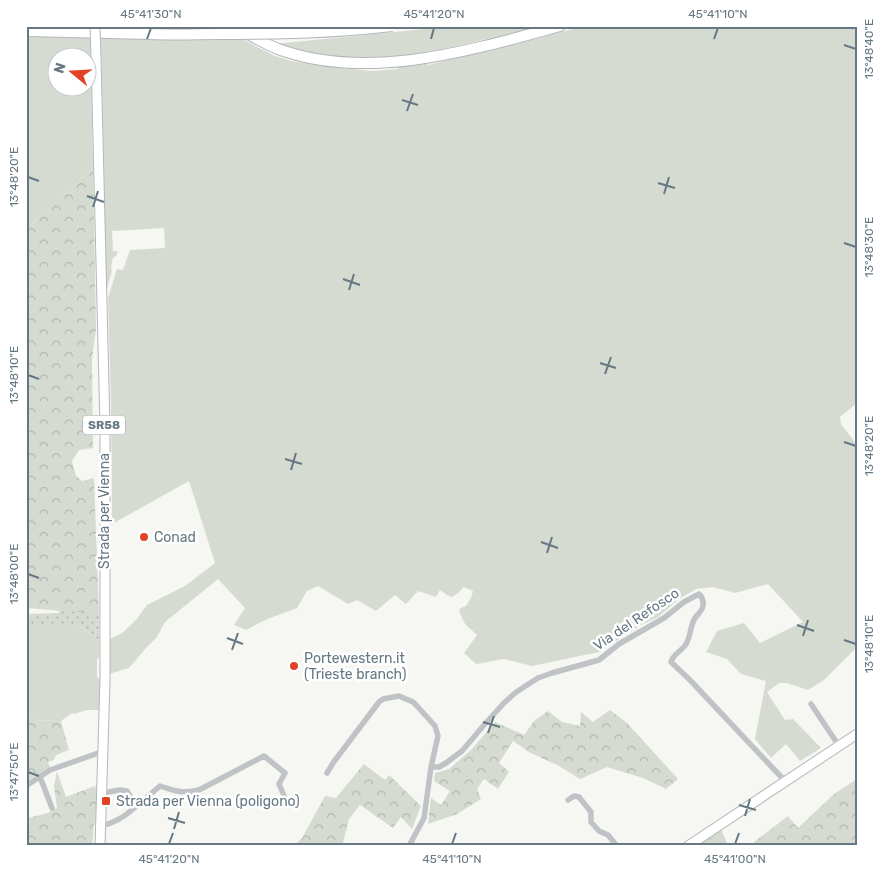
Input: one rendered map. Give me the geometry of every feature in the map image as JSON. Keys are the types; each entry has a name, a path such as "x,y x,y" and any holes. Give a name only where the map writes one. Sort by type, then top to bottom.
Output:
{"highway":[{"path":"234,26 278,49 325,60 359,63 426,57 506,41 560,26"},
{"path":"26,30 150,34 258,34 392,26"}],"main road":[{"name":"Strada per Vienna","path":"96,26 104,427 105,688 100,846"},
{"path":"688,846 857,734"}],"street":[{"name":"Via del Refosco","path":"431,767 439,767 462,751 504,703 538,678 565,668 599,660 619,644 664,618 684,602 699,594 702,597 703,606 695,618 686,644 672,658 671,662 785,781"},
{"path":"327,773 383,699 399,696 417,706 435,726 438,736 431,767 424,818 409,846"},
{"path":"811,704 839,746"},
{"path":"26,786 50,770 104,752"},
{"path":"101,826 119,820 160,786 182,793 198,790 264,756 285,773 280,784 289,804"},
{"path":"40,777 52,808"},
{"path":"102,793 120,790 127,791 133,800 133,809"},
{"path":"568,800 574,796 579,797 591,812 591,822 599,831 608,835 617,846"}],"green space":[{"path":"455,26 541,26 426,52 428,65 585,26 857,26 857,403 840,417 841,424 857,445 857,647 824,680 808,690 787,683 779,683 767,692 785,720 793,719 821,748 800,761 786,744 771,758 755,739 766,681 741,674 727,659 706,652 717,631 744,623 760,643 803,622 768,584 735,593 713,587 696,589 679,599 658,617 641,625 599,652 532,666 504,659 476,664 464,653 477,635 465,624 459,611 466,606 473,591 464,587 452,597 440,590 436,597 418,591 406,604 395,595 376,611 357,600 348,604 318,586 307,591 297,608 265,620 246,630 234,625 245,608 218,579 165,622 157,637 129,668 109,674 110,639 122,633 136,620 147,605 185,586 215,563 189,481 112,524 108,298 117,269 123,270 130,250 165,248 164,228 112,231 113,251 118,251 113,258 112,271 106,291 104,291 101,36 244,40 275,56 291,61 373,71 398,69 398,57 351,58 274,44"},
{"path":"26,36 90,36 90,48 48,48 48,98 91,98 93,168 31,225 26,227"},
{"path":"93,168 96,329 92,359 93,448 79,450 72,461 76,476 82,481 94,478 99,614 26,608 26,227 31,225"},
{"path":"58,610 99,614 99,640 81,627 26,626 26,614 59,613"},
{"path":"26,626 81,627 99,640 97,677 100,679 99,710 72,713 61,721 35,720 26,715"},
{"path":"610,710 627,723 678,779 666,789 643,778 607,767 580,779 559,766 529,752 513,741 499,763 509,772 498,789 484,779 477,789 481,799 457,814 428,824 431,798 441,805 450,791 434,781 435,773 449,769 472,749 495,722 524,735 534,721 548,711 562,722 580,726 581,712 593,722"},
{"path":"26,715 35,720 61,721 69,750 56,755 54,760 48,762 50,767 26,782"},
{"path":"364,764 385,780 389,775 421,806 412,829 401,817 393,828 360,805 349,819 341,846 294,846 302,838 325,796 336,798"},
{"path":"57,771 66,797 95,786 98,796 92,846 26,846 26,813 28,818 48,813 57,808 54,786"},
{"path":"857,779 857,846 757,846 754,842 788,816 798,828 834,794"},
{"path":"721,829 728,846 696,846"}],"place":[{"name":"Conad","path":"144,537"},
{"name":"Portewestern.it (Trieste branch)","path":"294,666"},
{"name":"Strada per Vienna (poligono)","path":"106,801"}]}
